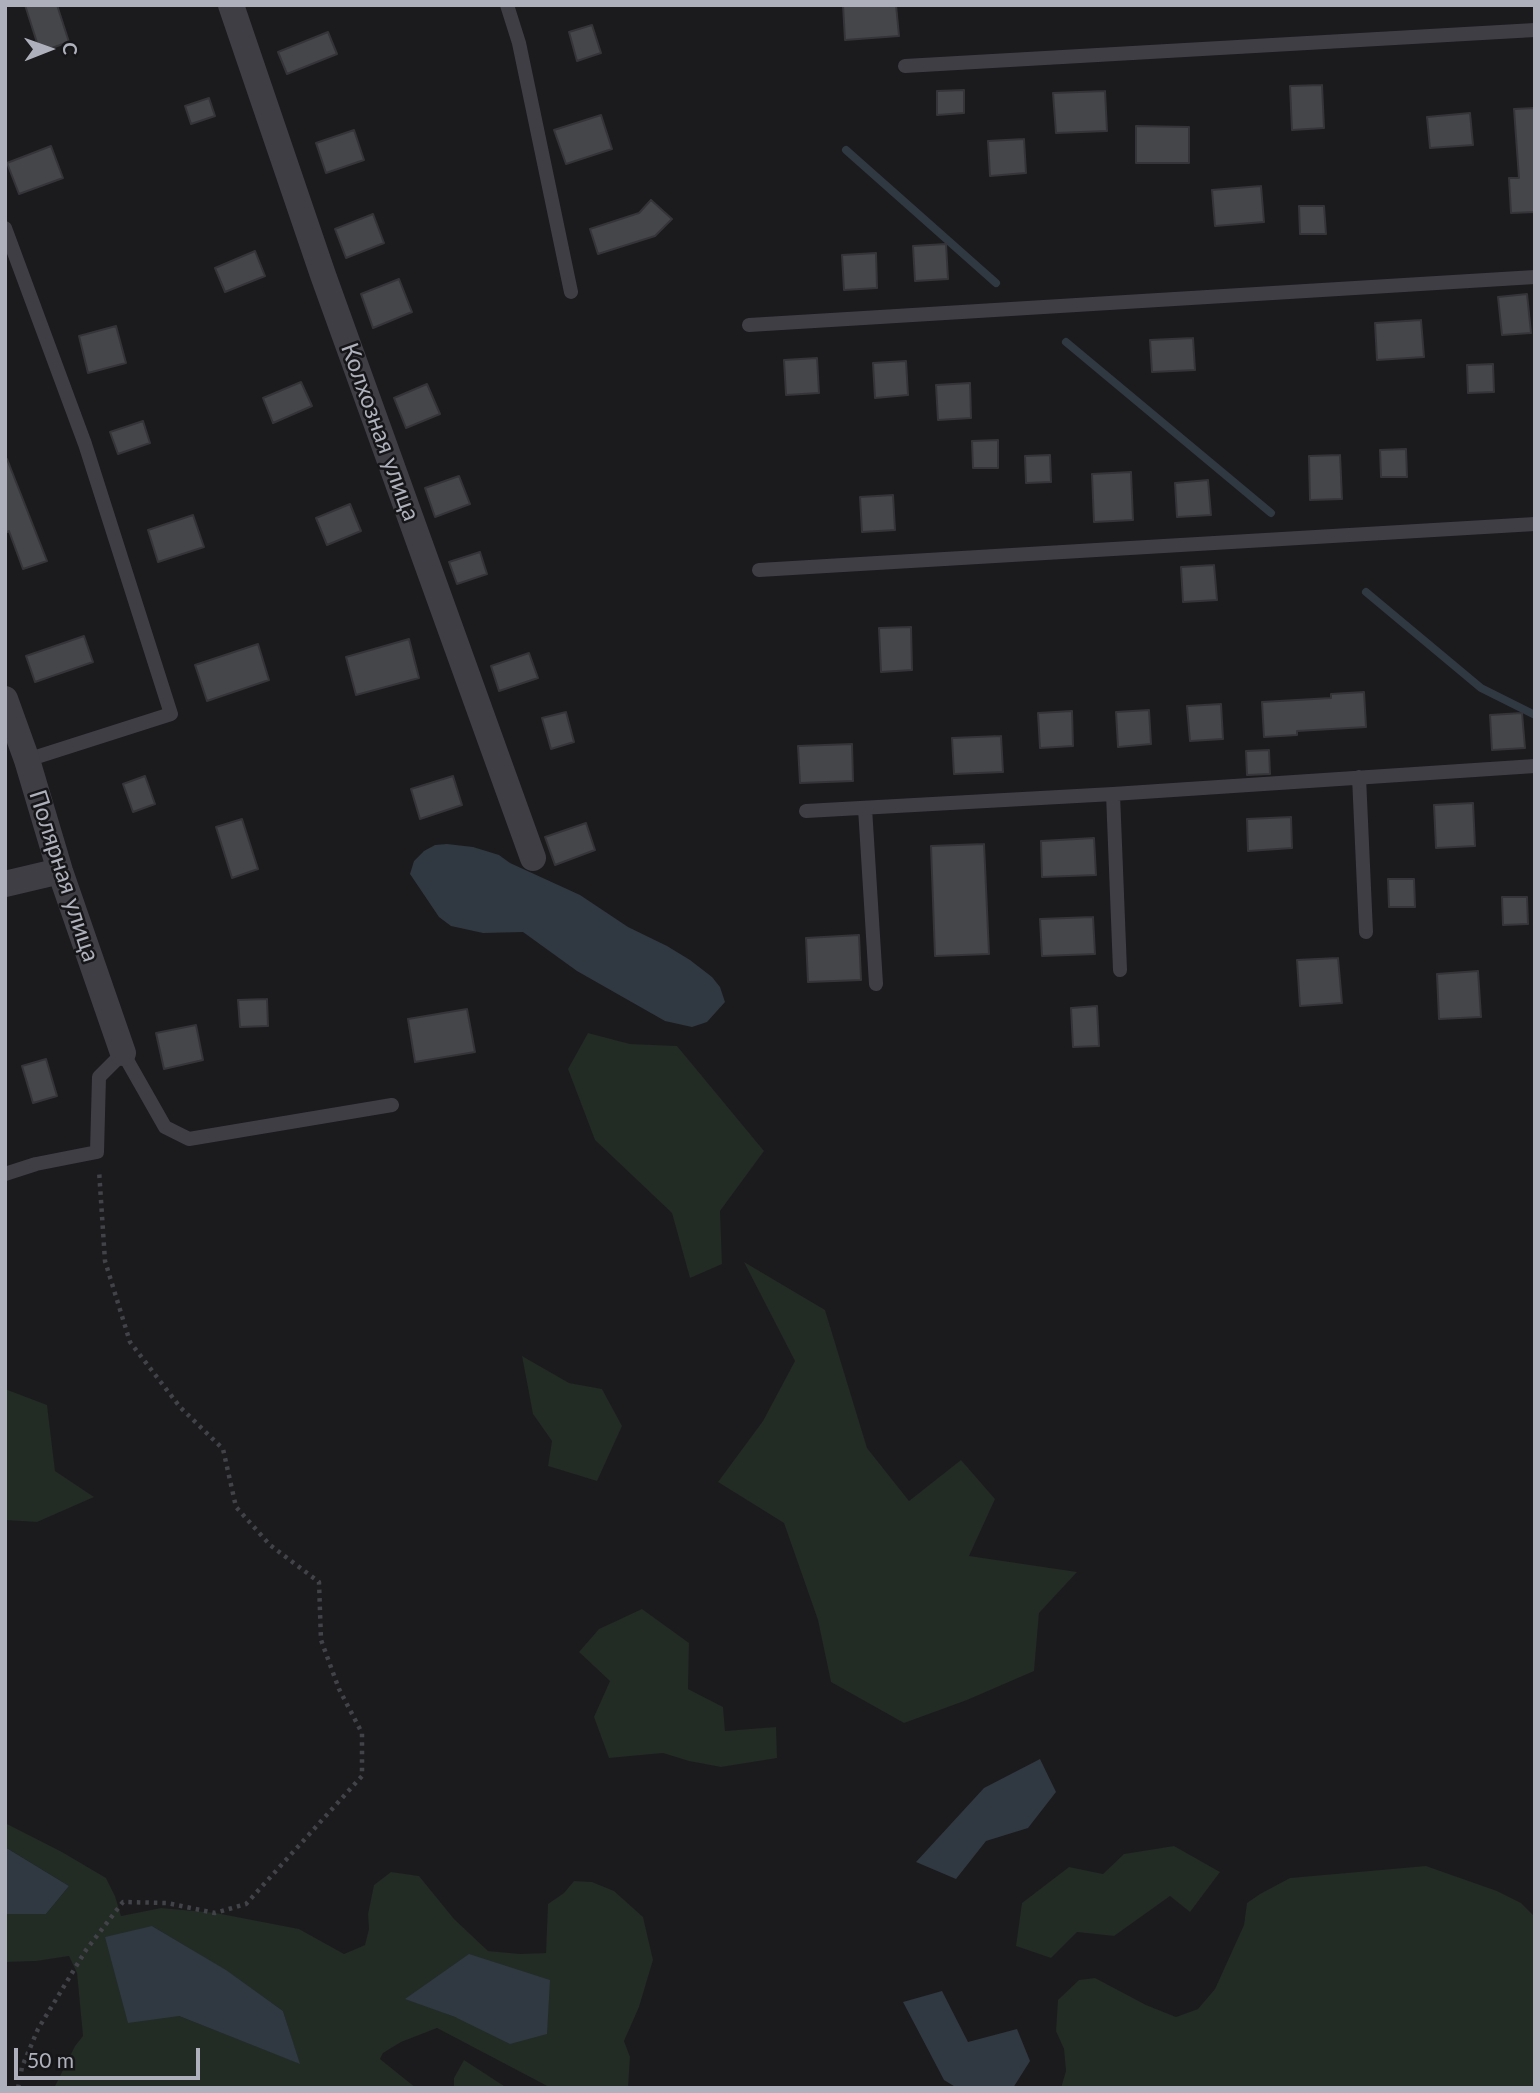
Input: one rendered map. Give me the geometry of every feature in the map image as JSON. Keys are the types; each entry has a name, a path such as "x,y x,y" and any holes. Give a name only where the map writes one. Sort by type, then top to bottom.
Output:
{"street":[{"name":"Колхозная улица","path":"231,5 328,288 533,858"},
{"name":"Полярная улица","path":"5,699 27,760 60,871 123,1053"},
{"path":"5,884 60,871"}],"lane":[{"path":"507,5 519,43 571,292"},
{"path":"905,66 1535,30"},
{"path":"5,228 85,444 171,714 27,760"},
{"path":"748,325 1535,277"},
{"path":"759,570 1535,524"},
{"path":"806,811 1535,766"},
{"path":"1359,777 1366,932"},
{"path":"1113,794 1120,970"},
{"path":"865,808 876,984"},
{"path":"5,1174 36,1164 97,1152 100,1077 123,1053 165,1127 189,1139 392,1105"}],"path":[{"path":"18,2088 22,2067 38,2029 86,1950 123,1902 167,1903 215,1913 246,1904 362,1776 362,1733 339,1689 321,1640 319,1582 270,1545 236,1507 223,1449 180,1407 130,1342 105,1261 97,1152"}],"shaded area":[{"path":"435,845 473,847 499,855 510,863 580,895 628,927 690,960 712,977 720,987 725,1002 707,1022 692,1027 665,1021 577,971 523,932 483,933 451,926 439,917 410,874 414,861 424,851"},
{"path":"588,1033 630,1044 677,1046 764,1151 720,1211 722,1264 690,1278 672,1213 595,1140 568,1069"},
{"path":"744,1262 825,1310 867,1448 909,1501 961,1460 995,1499 969,1556 1077,1572 1039,1613 1034,1671 904,1723 831,1682 818,1620 784,1523 718,1482 763,1421 795,1361"},
{"path":"522,1356 569,1383 602,1389 622,1426 597,1481 548,1466 552,1441 533,1414"},
{"path":"5,1389 47,1405 55,1471 94,1497 37,1522 5,1520"},
{"path":"642,1609 689,1643 688,1689 723,1707 725,1731 776,1727 777,1758 721,1767 663,1753 609,1758 594,1717 610,1681 579,1652 599,1629"},
{"path":"1040,1759 1056,1792 1028,1828 986,1841 956,1879 916,1862 984,1788"},
{"path":"5,1823 106,1878 121,1916 161,1908 216,1913 299,1929 344,1954 365,1945 374,1885 391,1872 419,1876 454,1919 488,1951 520,1954 546,1953 548,1904 564,1893 574,1881 592,1882 614,1891 643,1917 653,1960 639,2007 624,2041 630,2057 628,2088 551,2088 437,2028 401,2042 383,2053 380,2059 416,2088 54,2088 75,2046 83,2036 77,1973 69,1956 5,1962 5,1914 46,1914 69,1886 5,1847","holes":["152,1926 225,1970 283,2011 299,2063 179,2016","406,1998 547,2033 455,2017"]},
{"path":"1174,1846 1220,1872 1190,1912 1170,1896 1114,1936 1077,1932 1051,1958 1016,1946 1022,1903 1069,1867 1103,1874 1124,1854"},
{"path":"5,1847 69,1886 46,1914 5,1914"},
{"path":"1426,1866 1497,1891 1521,1903 1535,1917 1535,2088 1061,2088 1066,2071 1064,2049 1056,2031 1058,2000 1079,1980 1095,1978 1146,2005 1176,2017 1198,2009 1215,1989 1244,1925 1247,1903 1260,1894 1290,1878"},
{"path":"152,1926 226,1970 283,2011 300,2064 179,2016 128,2023 105,1937"},
{"path":"469,1954 550,1980 547,2034 510,2044 455,2017 405,1999"},
{"path":"942,1991 968,2042 1017,2029 1030,2061 1013,2088 957,2088 944,2080 903,2002"},
{"path":"464,2060 507,2088 454,2088 454,2078"}],"building":[{"path":"25,5 57,5 69,42 40,52"},
{"path":"843,5 896,5 899,36 845,40"},
{"path":"592,25 601,53 577,61 569,32"},
{"path":"328,32 337,54 287,74 278,52"},
{"path":"1322,85 1324,128 1292,130 1290,86"},
{"path":"964,90 964,113 937,115 937,91"},
{"path":"1105,91 1107,131 1056,133 1053,93"},
{"path":"209,98 215,116 191,124 185,106"},
{"path":"1535,108 1535,212 1511,213 1509,178 1519,178 1514,109"},
{"path":"1470,113 1473,145 1430,148 1427,117"},
{"path":"601,115 612,149 566,164 554,130"},
{"path":"1136,126 1189,127 1189,163 1136,163"},
{"path":"354,130 364,160 326,173 316,143"},
{"path":"1024,139 1026,173 990,176 988,141"},
{"path":"51,146 63,178 19,194 7,163"},
{"path":"1261,186 1264,222 1215,226 1212,190"},
{"path":"651,200 672,219 655,236 598,254 590,229 639,213"},
{"path":"1299,206 1324,206 1326,234 1300,234"},
{"path":"373,214 384,243 346,258 335,229"},
{"path":"946,244 948,279 915,281 913,246"},
{"path":"255,251 265,276 225,292 215,268"},
{"path":"876,253 877,288 844,290 842,255"},
{"path":"399,279 412,312 373,328 361,294"},
{"path":"1527,294 1531,333 1502,335 1498,297"},
{"path":"1421,320 1424,357 1377,360 1375,323"},
{"path":"116,326 126,363 88,373 79,336"},
{"path":"1193,338 1195,370 1152,372 1150,340"},
{"path":"817,358 819,393 786,395 784,360"},
{"path":"906,361 908,395 875,398 873,363"},
{"path":"1493,364 1494,392 1468,393 1467,365"},
{"path":"301,382 312,406 273,423 263,398"},
{"path":"970,383 971,418 938,420 936,385"},
{"path":"427,384 440,414 406,428 394,398"},
{"path":"143,421 150,443 118,454 110,432"},
{"path":"998,440 998,468 973,468 972,441"},
{"path":"1406,449 1407,477 1381,477 1380,450"},
{"path":"1050,455 1051,482 1026,483 1025,456"},
{"path":"1340,455 1342,499 1310,500 1309,456"},
{"path":"7,459 47,561 23,569 9,531 5,533"},
{"path":"1131,472 1133,520 1094,522 1092,474"},
{"path":"459,476 470,504 435,517 425,488"},
{"path":"1208,480 1211,515 1177,517 1175,483"},
{"path":"893,495 895,530 862,532 860,497"},
{"path":"350,504 361,531 327,545 316,518"},
{"path":"193,515 204,547 158,562 148,530"},
{"path":"480,552 487,574 457,584 449,562"},
{"path":"1214,565 1217,600 1183,602 1181,567"},
{"path":"911,627 912,670 881,672 879,628"},
{"path":"84,636 93,662 35,682 26,656"},
{"path":"409,639 419,678 356,695 346,657"},
{"path":"258,644 269,680 207,701 195,665"},
{"path":"529,653 538,678 499,691 491,666"},
{"path":"1364,692 1366,727 1297,731 1297,735 1264,737 1262,702 1331,698 1331,694"},
{"path":"1221,704 1223,739 1190,741 1187,706"},
{"path":"1149,710 1151,744 1118,747 1116,712"},
{"path":"1072,711 1073,746 1040,748 1038,713"},
{"path":"566,712 574,742 551,749 542,718"},
{"path":"1522,713 1525,748 1492,750 1490,715"},
{"path":"1001,736 1003,772 954,774 952,738"},
{"path":"852,744 853,781 800,783 798,746"},
{"path":"1269,750 1270,774 1247,775 1246,751"},
{"path":"145,776 155,804 133,812 123,784"},
{"path":"453,776 462,805 420,819 411,789"},
{"path":"1473,803 1475,846 1436,848 1434,805"},
{"path":"1291,817 1292,848 1248,851 1247,819"},
{"path":"242,819 258,869 232,878 216,827"},
{"path":"586,823 595,850 555,865 545,837"},
{"path":"1094,838 1096,875 1042,877 1041,841"},
{"path":"984,844 989,954 935,956 931,846"},
{"path":"1388,879 1414,879 1415,907 1389,907"},
{"path":"1502,897 1527,897 1528,924 1503,925"},
{"path":"1093,917 1095,954 1042,956 1040,919"},
{"path":"859,935 861,980 808,982 806,938"},
{"path":"1338,958 1342,1003 1300,1006 1297,960"},
{"path":"1478,971 1481,1017 1439,1019 1437,974"},
{"path":"267,999 268,1026 240,1027 238,1000"},
{"path":"1097,1006 1099,1046 1073,1047 1071,1008"},
{"path":"467,1009 475,1052 415,1062 408,1019"},
{"path":"196,1025 203,1060 164,1069 156,1033"},
{"path":"46,1059 57,1096 33,1103 22,1066"}],"waterway":[{"path":"846,150 996,283"},
{"path":"1066,342 1271,513"},
{"path":"1366,592 1481,688 1535,715"}]}
